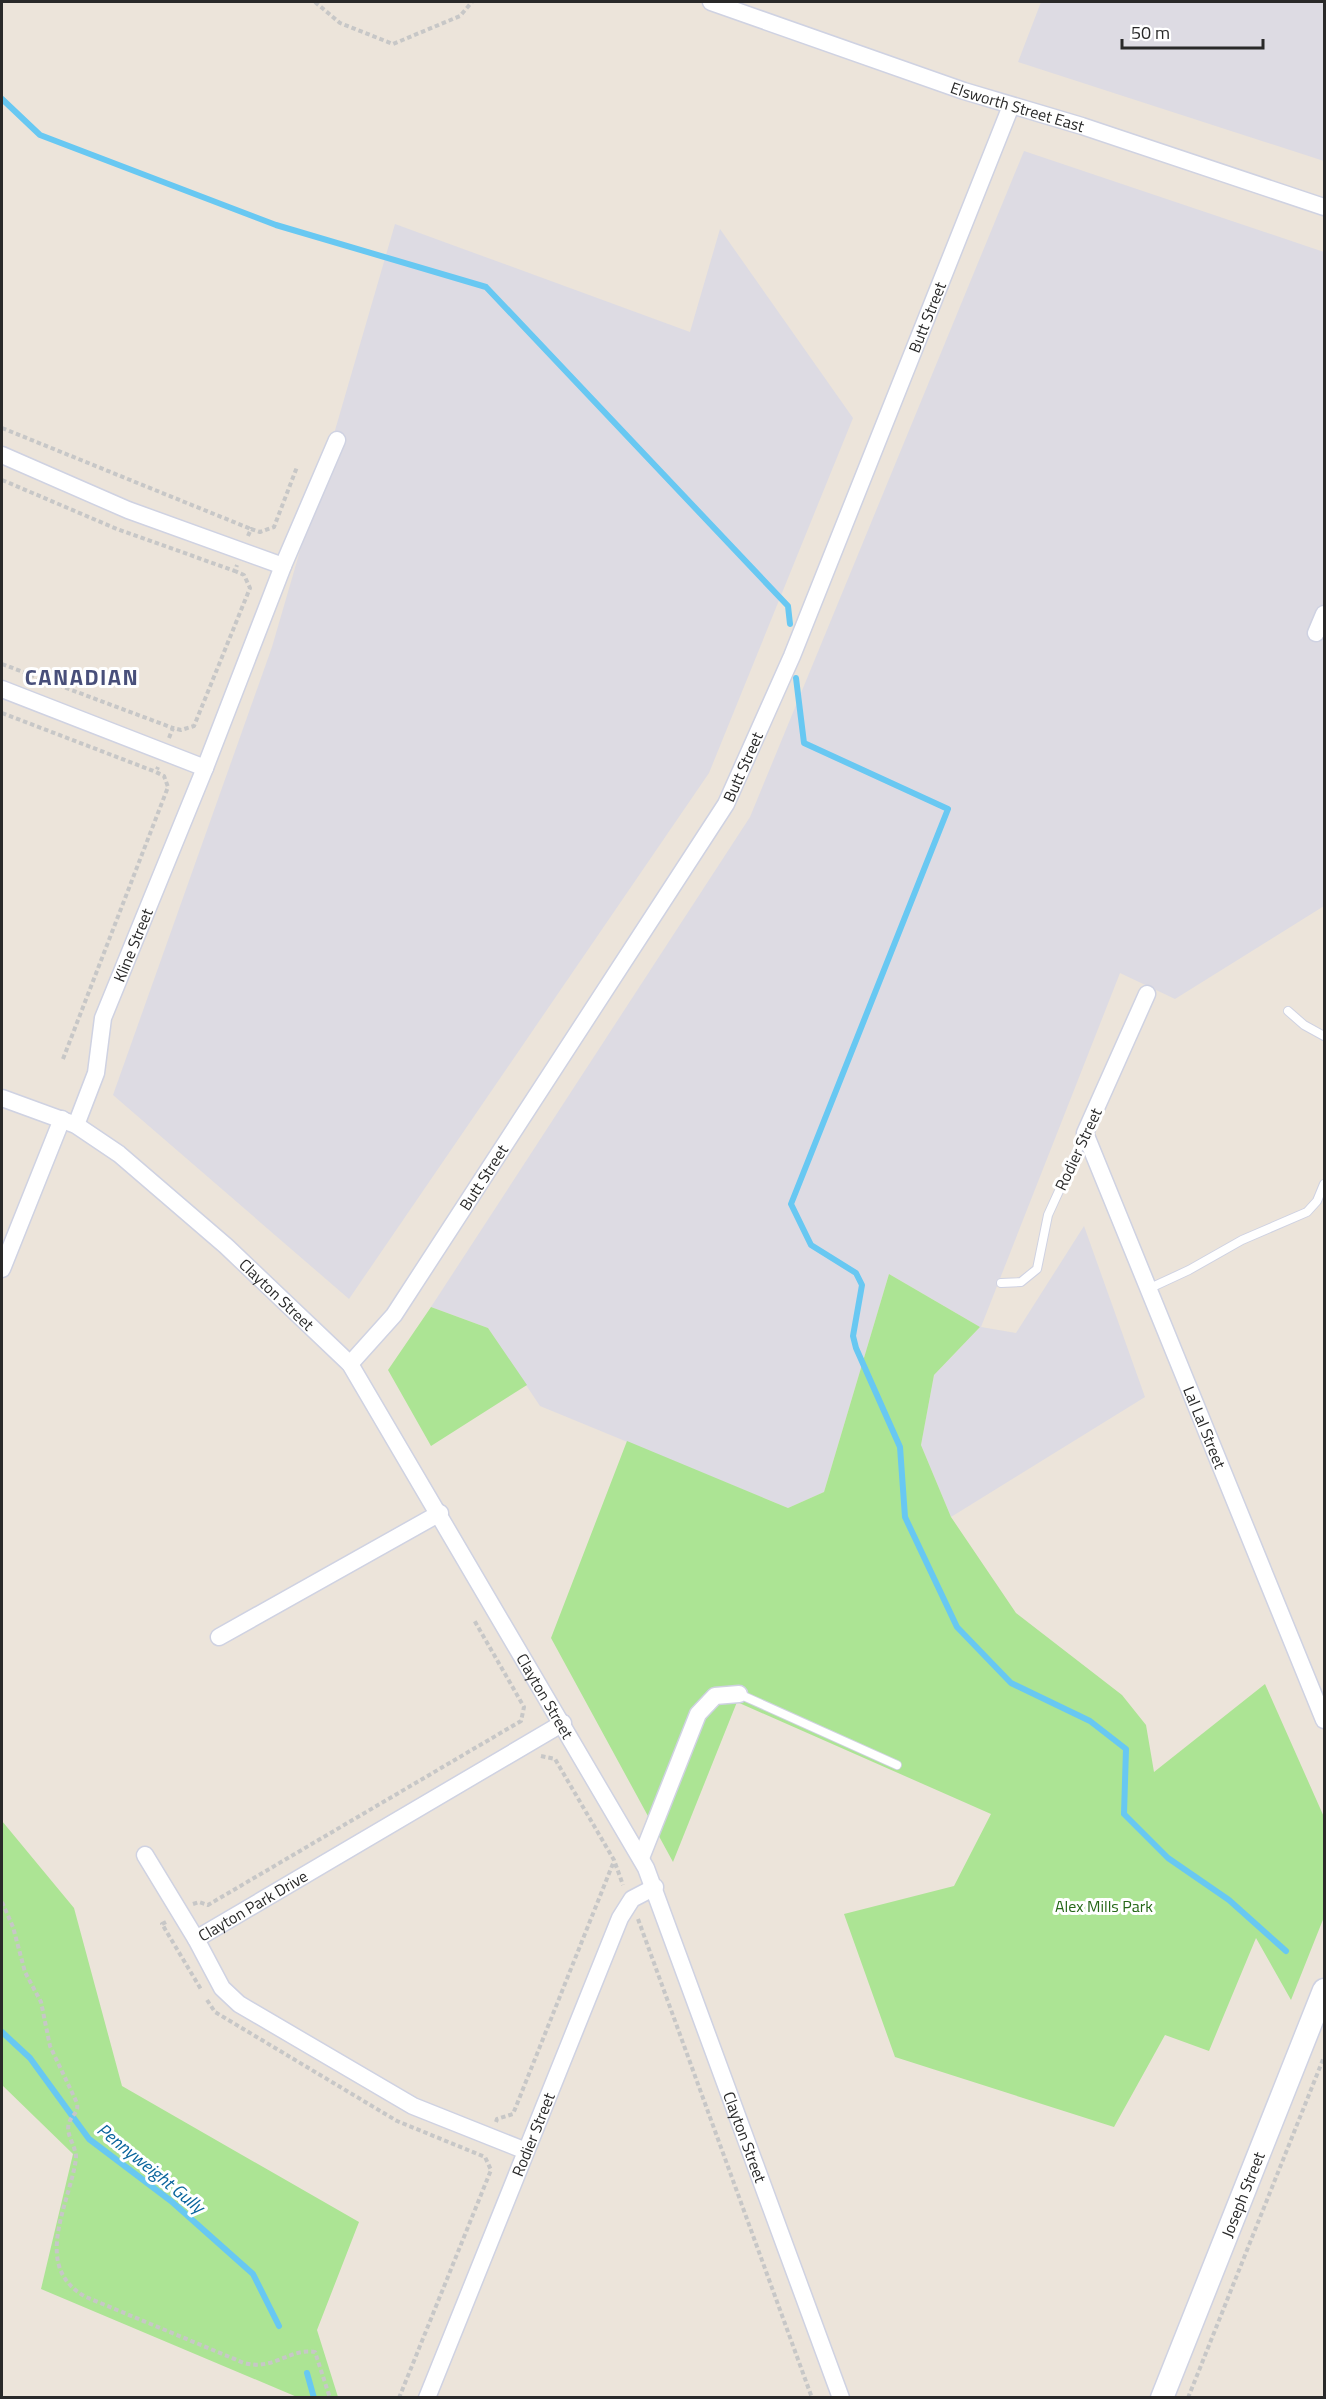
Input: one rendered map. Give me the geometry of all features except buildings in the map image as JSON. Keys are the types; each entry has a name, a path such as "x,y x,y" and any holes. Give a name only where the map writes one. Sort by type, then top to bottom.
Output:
{"street":[{"name":"Elsworth Street East","path":"711,2 1011,106 1082,126 1324,207"},
{"name":"Butt Street","path":"350,1364 394,1314 726,804 792,656 1011,106"},
{"name":"Kline Street","path":"2,1269 69,1122 96,1073 103,1018 205,768 283,566 337,440"},
{"path":"2,455 128,510 283,566"},
{"path":"1316,633 1324,614"},
{"path":"2,689 205,768"},
{"name":"Rodier Street","path":"1086,1133 1147,994"},
{"name":"Clayton Street","path":"2,1098 69,1122 118,1154 226,1246 350,1364 563,1723 641,1858 655,1887 840,2397"},
{"name":"Lal Lal Street","path":"1086,1133 1324,1720"},
{"path":"219,1637 440,1513"},
{"path":"641,1858 698,1714 715,1696 740,1694"},
{"name":"Clayton Park Drive","path":"526,2151 406,2102 239,2004 222,1988 196,1939 563,1723"},
{"path":"145,1855 196,1939"},
{"path":"630,1900 655,1887"},
{"name":"Rodier Street","path":"427,2397 615,1929 630,1900"},
{"name":"Joseph Street","path":"1162,2397 1324,1990"}],"lane":[{"path":"1288,1011 1299,1021 1324,1036"},
{"name":"Rodier Street","path":"1001,1283 1021,1282 1036,1269 1048,1215 1086,1133"},
{"path":"1148,1289 1189,1270 1236,1242 1307,1212 1317,1201 1324,1184"},
{"path":"740,1694 897,1765"}],"path":[{"path":"315,2 340,23 393,44 460,16 472,2"},
{"path":"2,428 251,529"},
{"path":"2,480 117,529 235,571"},
{"path":"2,663 173,728"},
{"path":"2,713 156,772"},
{"path":"179,1913 196,1902 208,1905 520,1721 524,1707 474,1620"},
{"path":"530,1743 538,1757 555,1759 614,1860 657,1966 690,2066 812,2397"},
{"path":"482,2156 497,2118 513,2114 614,1860"},
{"path":"2,1902 13,1927 25,1972 41,2002 50,2046 74,2091 78,2108 69,2132 76,2155 56,2242 60,2272 68,2285 86,2297 244,2363 263,2366 303,2350 315,2352 330,2397"},
{"path":"1188,2397 1324,2057"},
{"path":"399,2397 491,2170"}],"shaded area":[{"path":"1041,2 1324,2 1324,161 1018,62"},
{"path":"1024,151 1324,252 1324,906 1175,999 1120,973 981,1327 1016,1333 1084,1226 1145,1397 951,1517 921,1445 934,1375 980,1327 889,1274 824,1492 788,1508 540,1406 488,1328 431,1307 750,817"},
{"path":"395,224 690,332 720,229 853,418 709,773 349,1299 113,1095 272,647"}],"green space":[{"name":"Alex Mills Park","path":"889,1274 980,1327 934,1375 921,1445 951,1517 1016,1613 1122,1695 1146,1725 1154,1772 1265,1684 1324,1817 1324,1917 1291,2000 1256,1938 1209,2051 1165,2035 1114,2127 895,2057 844,1914 954,1886 991,1814 737,1702 673,1862 551,1638 627,1441 788,1508 824,1492"},
{"path":"431,1307 488,1328 527,1385 431,1446 388,1370"},
{"path":"2,1821 74,1908 122,2086 359,2222 317,2330 338,2397 297,2397 41,2289 73,2154 2,2085"}],"waterway":[{"path":"2,99 40,135 276,225 486,287 788,606 790,624"},
{"path":"796,678 804,743 948,809 791,1204 811,1245 856,1273 862,1285 853,1336 856,1348 900,1447 905,1517 957,1627 1011,1683 1090,1721 1126,1749 1124,1814 1168,1858 1229,1900 1286,1951"},
{"name":"Pennyweight Gully","path":"2,2032 30,2058 89,2139 171,2201 253,2274 279,2326"},
{"name":"Pennyweight Gully","path":"307,2373 314,2398"}],"district":[{"name":"CANADIAN","path":"82,677"}]}
